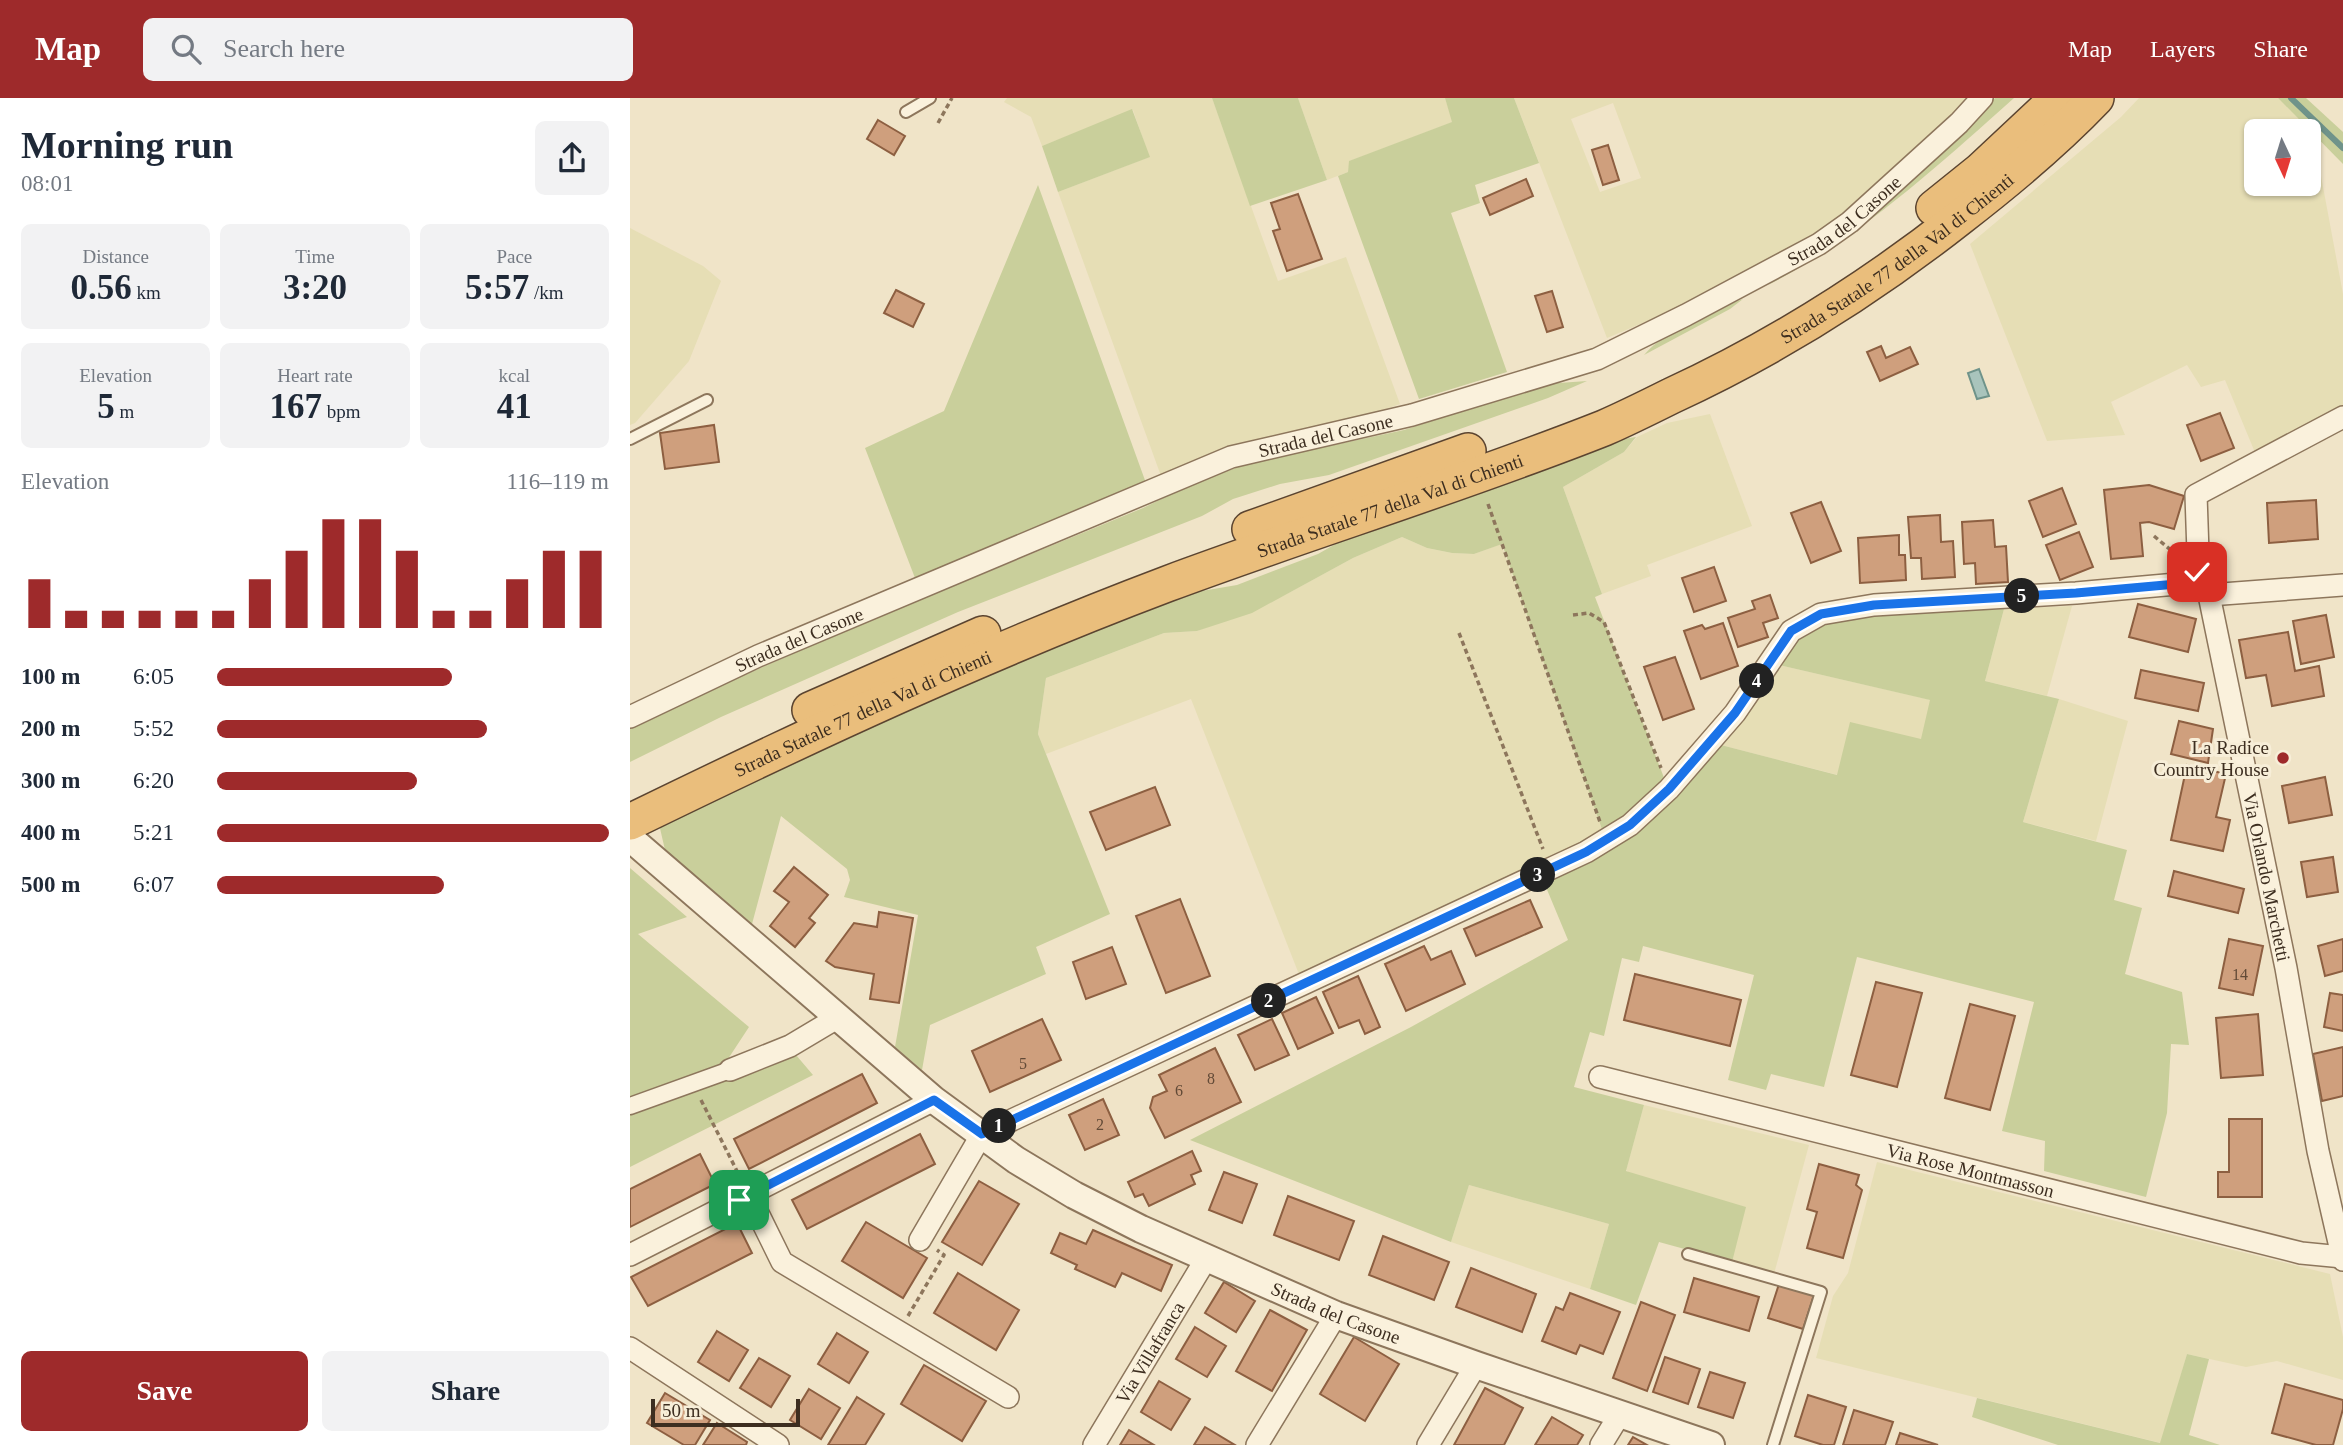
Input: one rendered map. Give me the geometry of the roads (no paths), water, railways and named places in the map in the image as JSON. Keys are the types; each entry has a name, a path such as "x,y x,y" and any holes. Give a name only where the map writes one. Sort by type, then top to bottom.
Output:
{"highway":[{"name":"Strada Statale 77 della Val di Chienti","path":"633,818 742,741 916,662 1154,564 1598,404 1715,349 1812,295 1901,233 1980,171 2058,98"},
{"name":"Strada Statale 77 della Val di Chienti","path":"633,818 761,758 1074,621 1203,571 1606,427 1726,371 1822,317 1913,255 1989,195 2074,121 2096,98"}],"street":[{"name":"Strada del Casone","path":"630,717 758,656 1231,457 1412,415 1597,359 1686,316 1819,244 1850,222 1959,123 1982,98"},
{"name":"Via Orlando Marchetti","path":"2343,417 2196,495 2202,583 2286,968 2318,1151 2343,1258"},
{"path":"920,1240 982,1134 1610,839 1649,808 1723,728 1791,631 1821,614 1874,605 2202,583 2343,585"},
{"name":"Strada del Casone","path":"633,818 837,1018 934,1100 1016,1160 1074,1195 1206,1259 1336,1315 1711,1445"},
{"path":"630,1106 790,1046 837,1018"},
{"name":"Via Rose Montmasson","path":"1600,1077 2301,1253 2343,1258"},
{"path":"630,1255 934,1100"},
{"path":"749,1195 782,1262 1008,1397"},
{"name":"Via Villafranca","path":"1094,1445 1206,1259"},
{"path":"1257,1445 1336,1315"},
{"path":"630,1348 778,1445"},
{"path":"1428,1445 1476,1365"},
{"path":"1601,1445 1620,1414"}],"lane":[{"path":"906,112 930,98"},
{"path":"630,439 707,400"},
{"path":"1688,1254 1821,1292 1773,1445"}],"water":[{"path":"1979,369 1989,396 1977,399 1968,373"}],"waterway":[{"path":"2291,98 2343,148"}],"place":[{"name":"La Radice Country House","path":"2283,758"}]}
